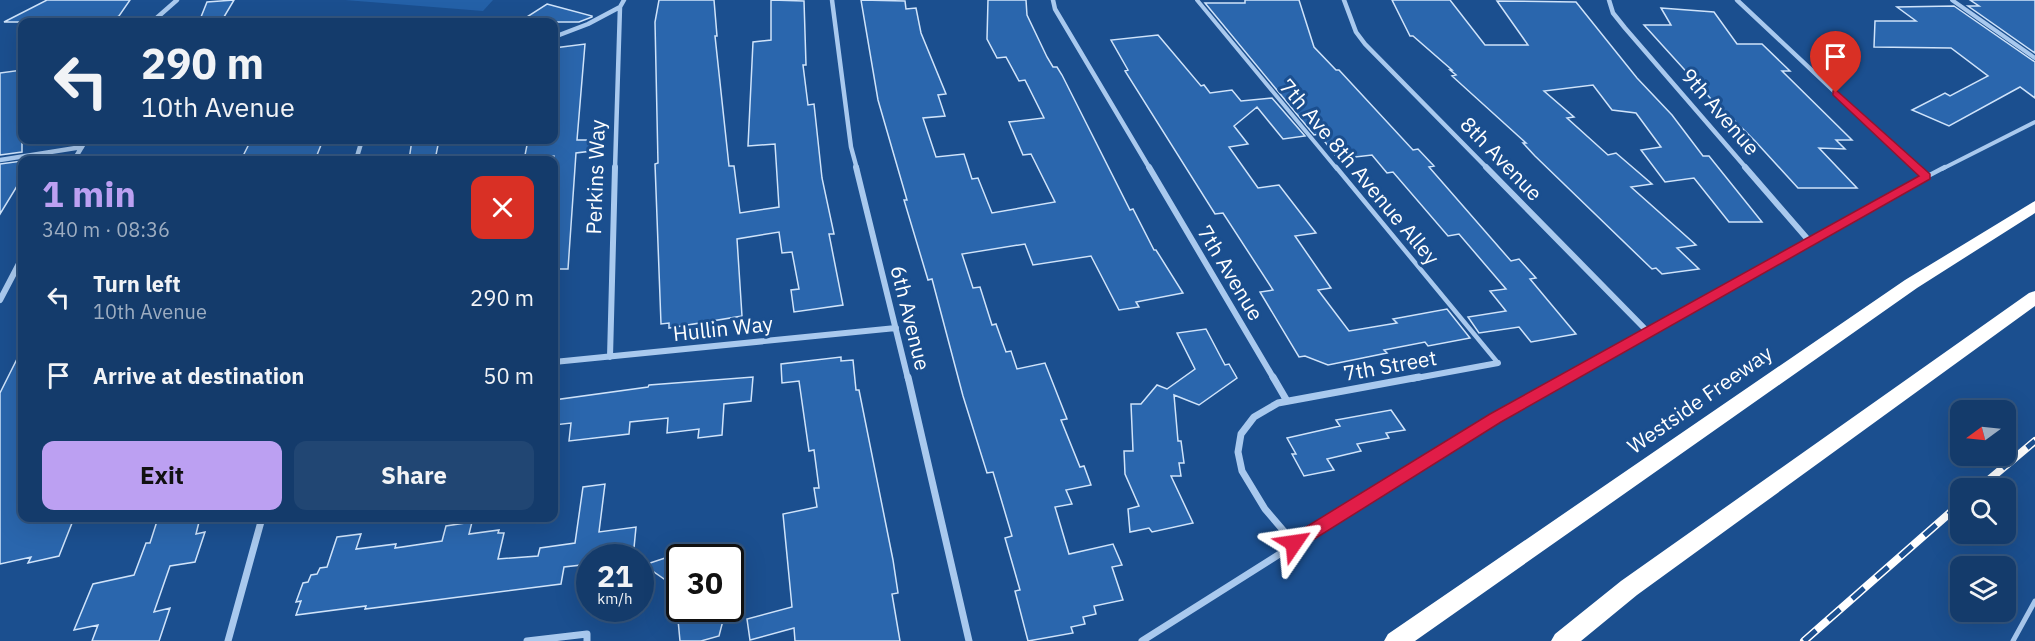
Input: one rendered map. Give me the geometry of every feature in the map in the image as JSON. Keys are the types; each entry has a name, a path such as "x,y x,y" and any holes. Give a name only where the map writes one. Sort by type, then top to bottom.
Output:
{"highway":[{"name":"Westside Freeway","path":"1396,641 1911,284 2035,206"},
{"path":"1563,641 1629,588 2035,297"}],"street":[{"path":"156,18 177,0"},
{"name":"Perkins Way","path":"610,357 620,7 624,0"},
{"name":"6th Avenue","path":"832,0 851,147 969,641"},
{"name":"7th Avenue","path":"1053,0 1054,9 1287,401"},
{"name":"8th Avenue","path":"1344,0 1359,37 1648,332"},
{"name":"9th Avenue","path":"1609,0 1613,13 1625,28 1811,243"},
{"path":"1142,641 1495,418 1926,177 1737,0"},
{"path":"558,35 588,24 620,7"},
{"path":"76,156 84,144"},
{"path":"25,156 82,147"},
{"path":"0,160 18,157"},
{"path":"0,300 18,266"},
{"name":"Hullin Way","path":"558,362 896,328"},
{"name":"7th Street","path":"1287,401 1498,363"},
{"path":"1287,401 1271,406 1246,424 1240,438 1239,454 1245,477 1256,499 1294,543"},
{"path":"228,641 261,522"},
{"path":"527,641 587,638"}],"lane":[{"name":"7th Ave 8th Avenue Alley","path":"1197,0 1498,363"},
{"path":"1952,0 2035,58"},
{"path":"1926,177 2035,122"},
{"path":"2013,641 2035,601"}],"shaded area":[{"path":"345,0 493,0 483,11"}],"building":[{"path":"47,0 130,0 116,18 18,18 18,22 4,22"},
{"path":"234,0 223,18 201,18 207,2"},
{"path":"659,0 714,0 717,36 715,36 729,166 734,166 740,213 779,207 775,144 748,146 753,42 771,40 771,0 804,1 806,65 803,65 808,105 814,104 822,178 834,234 829,234 843,305 794,312 791,290 799,289 792,252 782,253 779,232 737,239 742,316 669,328 669,323 661,324 655,164 658,163 655,22"},
{"path":"861,0 905,1 906,9 916,8 921,33 946,94 938,95 945,116 923,118 936,157 964,154 972,179 978,178 992,213 1055,202 1031,154 1023,155 1009,122 1044,118 1025,80 1019,81 1006,57 997,58 987,39 988,0 1026,0 1027,15 1047,57 1062,75 1130,210 1133,209 1154,250 1183,293 1136,302 1139,307 1119,310 1091,256 1033,265 1025,244 962,254 973,288 980,287 992,325 996,324 1006,352 1011,351 1017,369 1045,363 1067,419 1061,420 1080,467 1084,466 1091,485 1066,490 1072,504 1055,507 1069,554 1113,544 1122,565 1112,567 1123,600 1094,606 1096,614 1083,617 1085,624 1071,627 1073,633 1028,641 1015,591 1020,590 1005,538 1012,536 993,472 987,473 963,396 932,279 928,280 904,200 907,200 878,100"},
{"path":"1245,0 1299,0 1314,47 1336,70 1339,70 1413,150 1418,149 1434,166 1429,167 1511,261 1519,259 1536,278 1530,279 1576,334 1531,342 1519,327 1479,333 1468,317 1506,311 1490,291 1506,289 1459,234 1448,236 1393,172 1387,173 1372,155 1338,159 1319,134 1314,135 1205,3 1245,3"},
{"path":"1392,0 1450,0 1485,45 1528,45 1497,1 1576,2 1637,78 1672,115 1703,156 1709,156 1762,222 1729,222 1694,178 1665,182 1641,150 1661,147 1636,113 1612,110 1593,85 1544,91 1574,117 1567,118 1608,155 1616,153 1652,184 1631,187 1696,245 1677,248 1699,269 1662,274 1656,268 1652,269 1523,143 1526,143 1452,76 1456,75 1450,70 1452,70 1413,36 1410,36"},
{"path":"1970,0 2035,0 2035,53 1968,6 1979,6"},
{"path":"547,4 592,16 579,22 558,22 558,18 525,18"},
{"path":"1954,6 2035,62 2035,98 2020,87 1949,126 1912,110 1945,93 1950,96 1988,76 1951,48 1874,47 1875,21 1916,21 1897,7"},
{"path":"1661,8 1714,12 1737,44 1762,44 1790,71 1782,71 1852,140 1836,140 1845,149 1819,148 1857,188 1798,188 1735,121 1731,121 1644,25 1671,25"},
{"path":"1158,35 1201,86 1204,85 1210,93 1232,90 1241,101 1272,98 1305,136 1283,139 1257,107 1234,126 1248,144 1229,147 1258,188 1279,185 1316,233 1295,236 1331,288 1318,290 1349,331 1397,323 1393,319 1447,309 1470,338 1428,346 1425,342 1384,350 1387,353 1328,365 1305,356 1299,357 1260,292 1273,290 1223,213 1215,214 1125,71 1128,70 1111,40"},
{"path":"585,44 577,140 591,140 592,151 576,153 568,269 558,269 558,156 525,156 527,144 558,144 558,47"},
{"path":"18,71 18,144 22,144 22,152 0,155 0,73"},
{"path":"249,144 321,144 317,156 243,156"},
{"path":"411,144 438,144 436,156 410,156"},
{"path":"18,162 18,185 0,214 0,164"},
{"path":"1206,329 1225,365 1229,364 1237,378 1199,405 1174,395 1178,441 1181,441 1184,463 1179,463 1181,476 1171,476 1193,523 1152,532 1149,528 1130,532 1128,509 1139,506 1125,474 1124,451 1133,451 1131,404 1141,404 1157,385 1167,389 1195,369 1177,333"},
{"path":"18,357 18,522 72,522 59,556 28,563 31,557 0,564 0,393"},
{"path":"841,357 841,361 853,360 856,390 859,390 893,560 898,593 892,594 900,641 795,641 794,628 750,640 747,619 792,607 783,514 817,507 814,488 819,488 814,450 809,451 799,381 782,383 781,364"},
{"path":"753,377 751,401 724,404 722,435 698,438 699,429 667,433 668,418 630,422 629,434 569,441 571,423 558,425 558,399 648,387 649,385"},
{"path":"1391,410 1405,430 1386,433 1389,438 1357,444 1361,451 1327,459 1334,470 1304,476 1292,454 1296,454 1287,438 1340,426 1336,420"},
{"path":"605,484 599,532 636,527 634,544 576,544 576,566 564,567 561,584 365,609 366,606 296,615 301,601 296,602 303,583 308,582 311,575 317,574 320,568 327,567 337,537 361,534 356,549 396,544 395,548 442,541 446,526 472,522 469,534 499,530 498,533 504,533 498,559 538,556 540,548 575,543 583,487"},
{"path":"157,522 199,522 196,534 205,532 195,562 170,566 154,612 170,608 159,641 92,641 98,625 74,630 93,584 134,575 146,543 150,543"},
{"path":"666,558 666,580 654,572 654,562"},
{"path":"678,622 723,622 719,636 701,641 680,641"}],"railway":[{"path":"1991,478 2035,441"},
{"path":"1804,641 1950,513"}],"route":[{"path":"1294,543 1495,418 1926,177 1836,93"}]}
